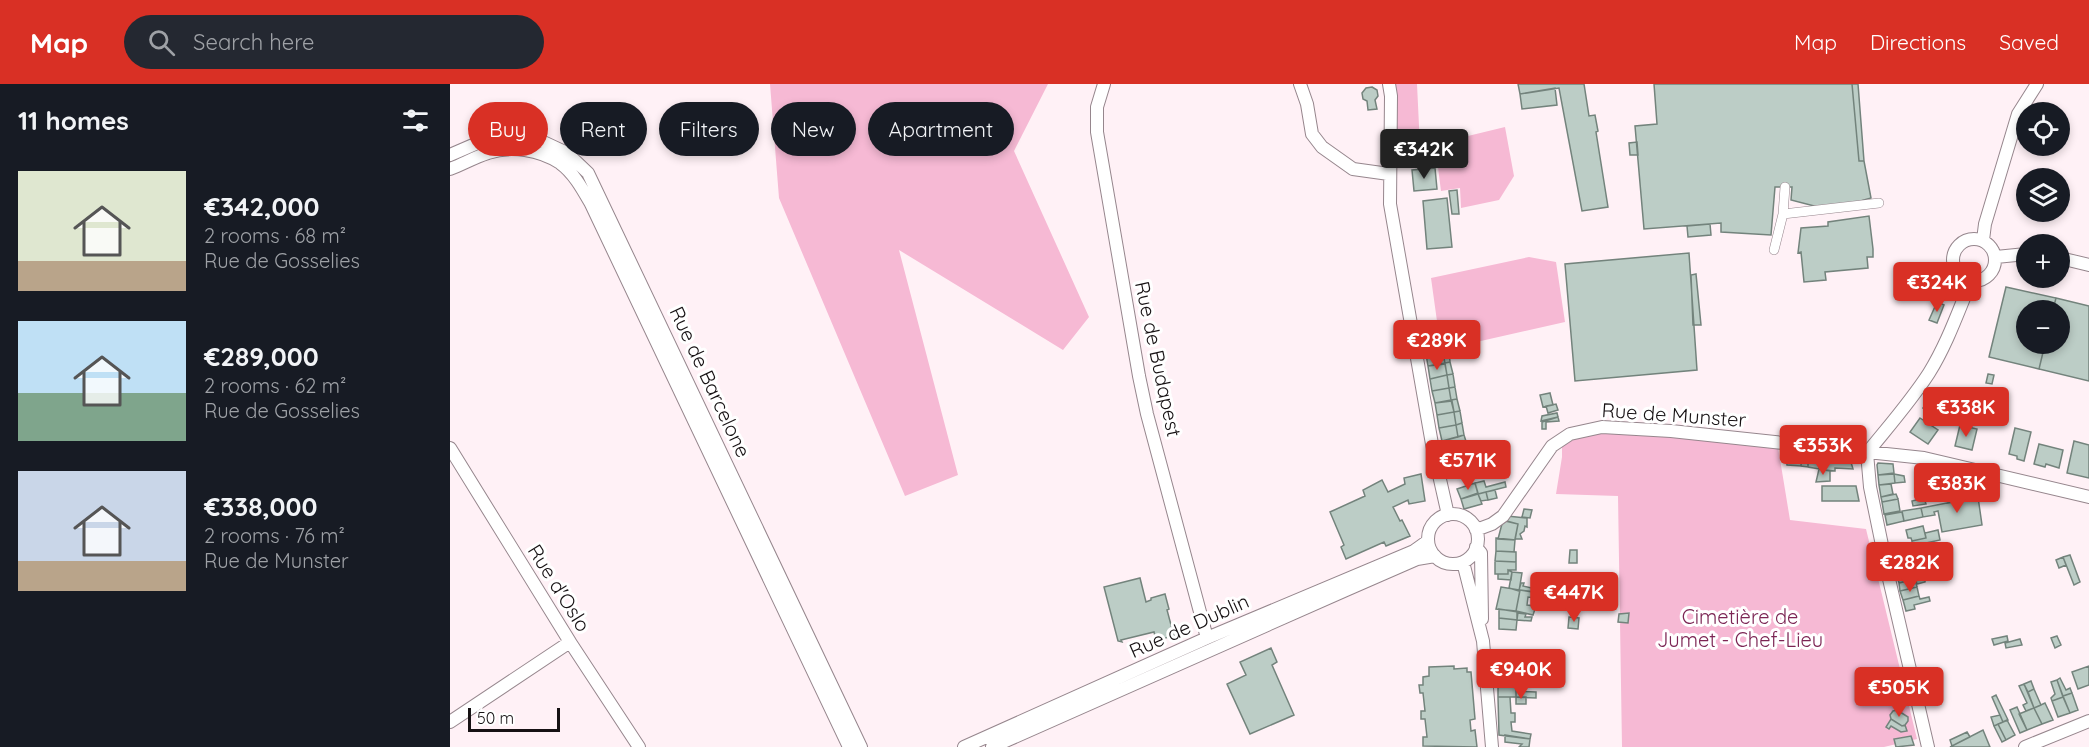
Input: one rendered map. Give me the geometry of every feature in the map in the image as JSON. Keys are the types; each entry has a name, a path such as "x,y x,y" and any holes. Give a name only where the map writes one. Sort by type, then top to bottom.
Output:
{"street":[{"name":"Rue de Budapest","path":"1104,84 1097,108 1097,132 1139,376 1147,414 1207,638"},
{"path":"1300,84 1307,104 1312,134 1322,147 1353,169 1389,174"},
{"path":"1389,84 1391,96 1389,174 1392,215 1432,444 1448,515"},
{"path":"1983,240 1985,224 2018,114 2037,84"},
{"name":"Rue de Barcelone","path":"450,155 487,139 539,140 567,153 588,173 861,747"},
{"name":"Rue de Barcelone","path":"450,169 489,152 512,148 535,153 560,164 577,181 591,204 849,747"},
{"path":"1774,250 1783,214 1785,187"},
{"path":"1783,214 1879,203"},
{"path":"1970,239 1983,240 1989,244 1996,257 1991,273 1978,281 1971,281 1958,274 1953,260 1954,253 1963,241 1970,239"},
{"path":"1996,257 2016,255"},
{"path":"2070,260 2089,265"},
{"path":"1928,747 1870,487 1866,453 1911,399 1930,371 1950,333 1971,281"},
{"name":"Rue de Munster","path":"1476,530 1492,524 1503,516 1552,446 1570,434 1602,427 1671,431 1924,458 2089,497"},
{"name":"Rue d'Oslo","path":"450,448 570,642 639,747"},
{"path":"1448,515 1461,515 1468,519 1476,530 1478,542 1476,547 1470,558 1463,562 1446,563 1435,556 1428,541 1431,527 1437,520 1448,515"},
{"name":"Rue de Dublin","path":"964,747 1207,638 1414,551 1428,541"},
{"path":"1476,547 1480,553 1483,641 1492,747"},
{"name":"Rue de Dublin","path":"992,747 1417,559 1435,556"},
{"path":"1463,562 1483,641"},
{"path":"450,722 570,642"},
{"path":"2025,747 2089,721"}],"green space":[{"path":"770,84 1048,84 1014,151 1089,317 1063,350 899,250 958,475 905,496 779,198 776,156 856,156 856,102 771,102"},
{"path":"1387,84 1417,84 1420,147 1390,148"},
{"path":"1505,127 1514,176 1499,200 1461,208 1460,188 1441,191 1435,144"},
{"path":"1529,257 1556,262 1565,322 1441,350 1431,278"},
{"name":"Cimetière de Jumet - Chef-Lieu","path":"1611,432 1778,447 1790,520 1866,529 1917,739 1884,747 1622,747 1618,496 1556,494 1562,457 1562,439"}],"building":[{"path":"1518,84 1584,84 1589,116 1595,115 1608,207 1582,211 1559,88 1520,94"},
{"path":"1654,84 1852,84 1859,161 1864,161 1871,198 1818,207 1791,200 1792,187 1775,187 1771,235 1721,232 1721,223 1644,229 1635,126 1657,124"},
{"path":"1852,84 1858,84 1864,161 1859,161"},
{"path":"1372,87 1377,90 1378,96 1375,100 1377,109 1368,110 1367,101 1363,99 1362,93 1366,88"},
{"path":"1555,88 1557,105 1522,109 1520,94"},
{"path":"1637,142 1638,155 1630,155 1629,143"},
{"path":"1435,168 1437,189 1414,191 1412,170"},
{"path":"1457,190 1459,214 1452,214 1449,191"},
{"path":"1447,198 1452,247 1427,249 1423,201"},
{"path":"1869,216 1873,257 1867,257 1868,268 1825,272 1826,280 1804,282 1801,252 1798,253 1801,228 1828,226 1828,222"},
{"path":"1710,224 1711,235 1688,237 1687,226"},
{"path":"1689,253 1697,370 1575,381 1565,264"},
{"path":"1696,274 1701,325 1693,325 1691,275"},
{"path":"2006,287 2056,298 2056,300 2016,300 2016,354 2043,354 2039,369 1989,357"},
{"path":"2070,301 2089,306 2089,381 2039,369 2043,354 2070,354"},
{"path":"1937,302 1944,305 1937,323 1929,320"},
{"path":"1449,350 1450,362 1445,363 1442,351"},
{"path":"1442,351 1445,363 1428,366 1426,354"},
{"path":"1450,362 1453,374 1447,375 1445,363"},
{"path":"1445,364 1447,375 1430,379 1428,366"},
{"path":"1453,374 1455,387 1449,388 1447,375"},
{"path":"1988,374 1994,375 1992,384 1986,383"},
{"path":"1447,375 1449,388 1432,391 1430,379"},
{"path":"1455,387 1457,399 1451,400 1449,388"},
{"path":"1449,388 1451,400 1435,403 1432,391"},
{"path":"1936,388 1947,395 1945,399 1947,401 1936,417 1923,408"},
{"path":"1550,393 1553,405 1543,407 1540,395"},
{"path":"1457,399 1460,411 1454,412 1451,400"},
{"path":"1452,401 1454,412 1437,415 1435,403"},
{"path":"1556,404 1558,410 1548,413 1546,406"},
{"path":"1460,411 1462,423 1456,425 1454,412"},
{"path":"1454,412 1456,425 1439,428 1437,415"},
{"path":"1557,413 1558,417 1541,421 1542,416"},
{"path":"1558,417 1559,421 1546,422 1546,429 1542,429 1542,422"},
{"path":"1920,418 1938,430 1928,444 1910,432"},
{"path":"1462,423 1464,435 1458,437 1456,425"},
{"path":"1456,425 1458,437 1442,441 1439,428"},
{"path":"1960,425 1977,429 1972,450 1955,446"},
{"path":"2015,428 2031,432 2024,461 2009,454"},
{"path":"1464,435 1470,454 1447,460 1447,448 1444,448 1442,441"},
{"path":"2074,441 2089,445 2089,478 2067,473"},
{"path":"2039,444 2063,450 2059,468 2046,464 2045,467 2034,464"},
{"path":"1785,448 1802,451 1801,466 1787,465"},
{"path":"1802,451 1821,453 1820,463 1808,461 1808,467 1801,466"},
{"path":"1821,453 1827,454 1825,470 1819,469"},
{"path":"1473,454 1475,464 1465,467 1461,457"},
{"path":"1827,454 1847,456 1853,469 1825,470"},
{"path":"1461,457 1465,467 1452,472 1447,460"},
{"path":"1808,461 1820,463 1819,469 1808,467"},
{"path":"1878,463 1893,464 1894,473 1878,475"},
{"path":"1819,469 1830,471 1830,481 1816,482"},
{"path":"1922,469 1928,471 1926,482 1920,481"},
{"path":"1421,474 1425,501 1409,504 1408,500 1393,507 1410,536 1386,546 1384,542 1346,559 1341,547 1344,545 1330,512 1365,496 1363,490 1382,480 1388,492 1405,484 1404,478"},
{"path":"1894,474 1895,483 1879,485 1878,475"},
{"path":"1894,474 1904,476 1905,482 1895,483"},
{"path":"1950,477 1974,483 1979,497 1948,503"},
{"path":"1484,481 1486,487 1505,482 1506,487 1478,494 1475,483"},
{"path":"1475,483 1478,493 1461,499 1457,489"},
{"path":"1891,484 1893,494 1881,497 1879,485"},
{"path":"1943,485 1949,486 1949,495 1943,495"},
{"path":"1822,486 1856,486 1859,501 1822,501"},
{"path":"1495,490 1497,498 1488,500 1486,492"},
{"path":"1486,492 1488,500 1481,501 1478,494"},
{"path":"1478,494 1482,504 1464,509 1461,499"},
{"path":"1896,494 1898,499 1882,502 1881,497"},
{"path":"1978,497 1982,525 1942,532 1938,511 1934,512 1935,515 1923,517 1921,508"},
{"path":"1924,498 1926,504 1913,506 1912,501"},
{"path":"1898,499 1900,511 1884,514 1882,502"},
{"path":"1921,508 1923,517 1904,521 1902,511"},
{"path":"1524,509 1532,510 1530,518 1522,517"},
{"path":"1902,512 1904,521 1887,525 1885,515"},
{"path":"1507,516 1527,518 1527,527 1525,526 1524,531 1520,534 1522,539 1515,539 1518,524 1505,521"},
{"path":"1503,520 1518,524 1515,540 1498,539"},
{"path":"1923,526 1926,538 1912,541 1908,538 1906,530"},
{"path":"1938,530 1940,540 1912,546 1912,541 1926,538 1925,533"},
{"path":"1496,538 1515,540 1514,552 1496,551"},
{"path":"1923,544 1925,552 1910,555 1908,547"},
{"path":"1908,547 1910,556 1894,559 1892,550"},
{"path":"1570,550 1577,550 1577,563 1569,563"},
{"path":"1496,551 1516,552 1516,562 1495,561"},
{"path":"2070,555 2080,582 2074,585 2063,557"},
{"path":"2063,557 2066,565 2059,568 2056,560"},
{"path":"1495,561 1516,562 1516,570 1508,570 1508,574 1495,574"},
{"path":"1925,567 1927,579 1917,584 1913,570"},
{"path":"1508,570 1512,572 1511,580 1498,579 1498,574 1508,574"},
{"path":"1914,571 1915,579 1899,583 1897,575"},
{"path":"1512,572 1522,573 1519,591 1509,588"},
{"path":"1140,578 1146,602 1165,594 1174,636 1156,640 1154,632 1121,640 1122,642 1118,641 1104,587"},
{"path":"1915,579 1917,587 1900,591 1899,583"},
{"path":"1521,583 1524,583 1523,586 1532,588 1532,592 1519,590"},
{"path":"1501,587 1520,590 1516,611 1496,609"},
{"path":"1917,587 1919,596 1903,600 1900,591"},
{"path":"1520,590 1542,593 1542,599 1528,597 1527,605 1536,606 1533,615 1516,611"},
{"path":"1919,596 1920,599 1929,597 1930,601 1914,605 1915,609 1906,611 1903,600"},
{"path":"1499,609 1518,612 1517,620 1499,618"},
{"path":"1517,613 1526,614 1525,617 1532,617 1531,621 1517,620"},
{"path":"1629,613 1628,623 1618,622 1619,614"},
{"path":"1569,617 1579,618 1578,629 1568,628"},
{"path":"1499,618 1517,620 1516,630 1499,629"},
{"path":"2007,636 2008,641 1994,645 1992,639"},
{"path":"2057,636 2061,645 2055,648 2051,638"},
{"path":"2020,639 2022,645 2006,648 2005,643"},
{"path":"1271,648 1277,662 1272,665 1294,715 1250,734 1227,684 1246,675 1240,662"},
{"path":"1498,661 1516,662 1516,673 1498,673"},
{"path":"1522,661 1522,670 1525,670 1525,675 1516,674 1516,662"},
{"path":"1454,666 1454,669 1467,668 1467,672 1471,672 1475,719 1470,720 1471,731 1475,730 1477,747 1423,746 1423,737 1427,737 1425,719 1421,719 1421,711 1425,711 1423,693 1420,693 1419,685 1423,685 1423,677 1429,676 1429,667"},
{"path":"2089,666 2089,685 2078,689 2072,672"},
{"path":"1498,673 1516,673 1516,697 1498,697"},
{"path":"2060,678 2066,690 2070,688 2072,693 2063,696 2057,680"},
{"path":"2057,680 2063,697 2052,701 2051,698 2055,694 2051,682"},
{"path":"2031,681 2034,689 2028,692 2024,684"},
{"path":"1516,683 1523,683 1524,691 1516,691"},
{"path":"1893,683 1897,683 1902,689 1895,700 1891,701 1886,694"},
{"path":"2024,684 2034,708 2026,711 2023,705 2027,703 2019,686"},
{"path":"2034,689 2041,705 2034,708 2028,692"},
{"path":"1516,691 1536,692 1536,698 1516,697"},
{"path":"2072,693 2078,710 2070,713 2063,696"},
{"path":"1996,695 2008,720 2003,722 1992,697"},
{"path":"1498,697 1510,697 1511,713 1515,713 1515,722 1511,722 1512,731 1531,734 1530,739 1499,735"},
{"path":"1516,697 1526,697 1526,704 1516,704"},
{"path":"2063,697 2070,713 2058,717 2052,701"},
{"path":"2045,703 2053,720 2042,724 2034,708"},
{"path":"2017,707 2027,730 2020,733 2010,710"},
{"path":"2034,708 2042,724 2027,730 2019,714"},
{"path":"1897,710 1908,717 1905,725 1902,726 1891,719 1890,715"},
{"path":"2000,715 2003,722 1994,726 1991,717"},
{"path":"1891,719 1902,726 1905,725 1907,731 1901,732 1891,726 1889,729 1886,727"},
{"path":"2007,720 2015,735 2006,740 1998,724"},
{"path":"1998,724 2006,740 2002,742 1994,726"},
{"path":"1983,730 1990,747 1950,747 1952,746"},
{"path":"1967,732 1970,737 1952,746 1950,740"},
{"path":"1505,735 1530,739 1529,747 1519,747 1522,744 1505,742"},
{"path":"1911,736 1914,745 1896,747 1894,739"}]}
